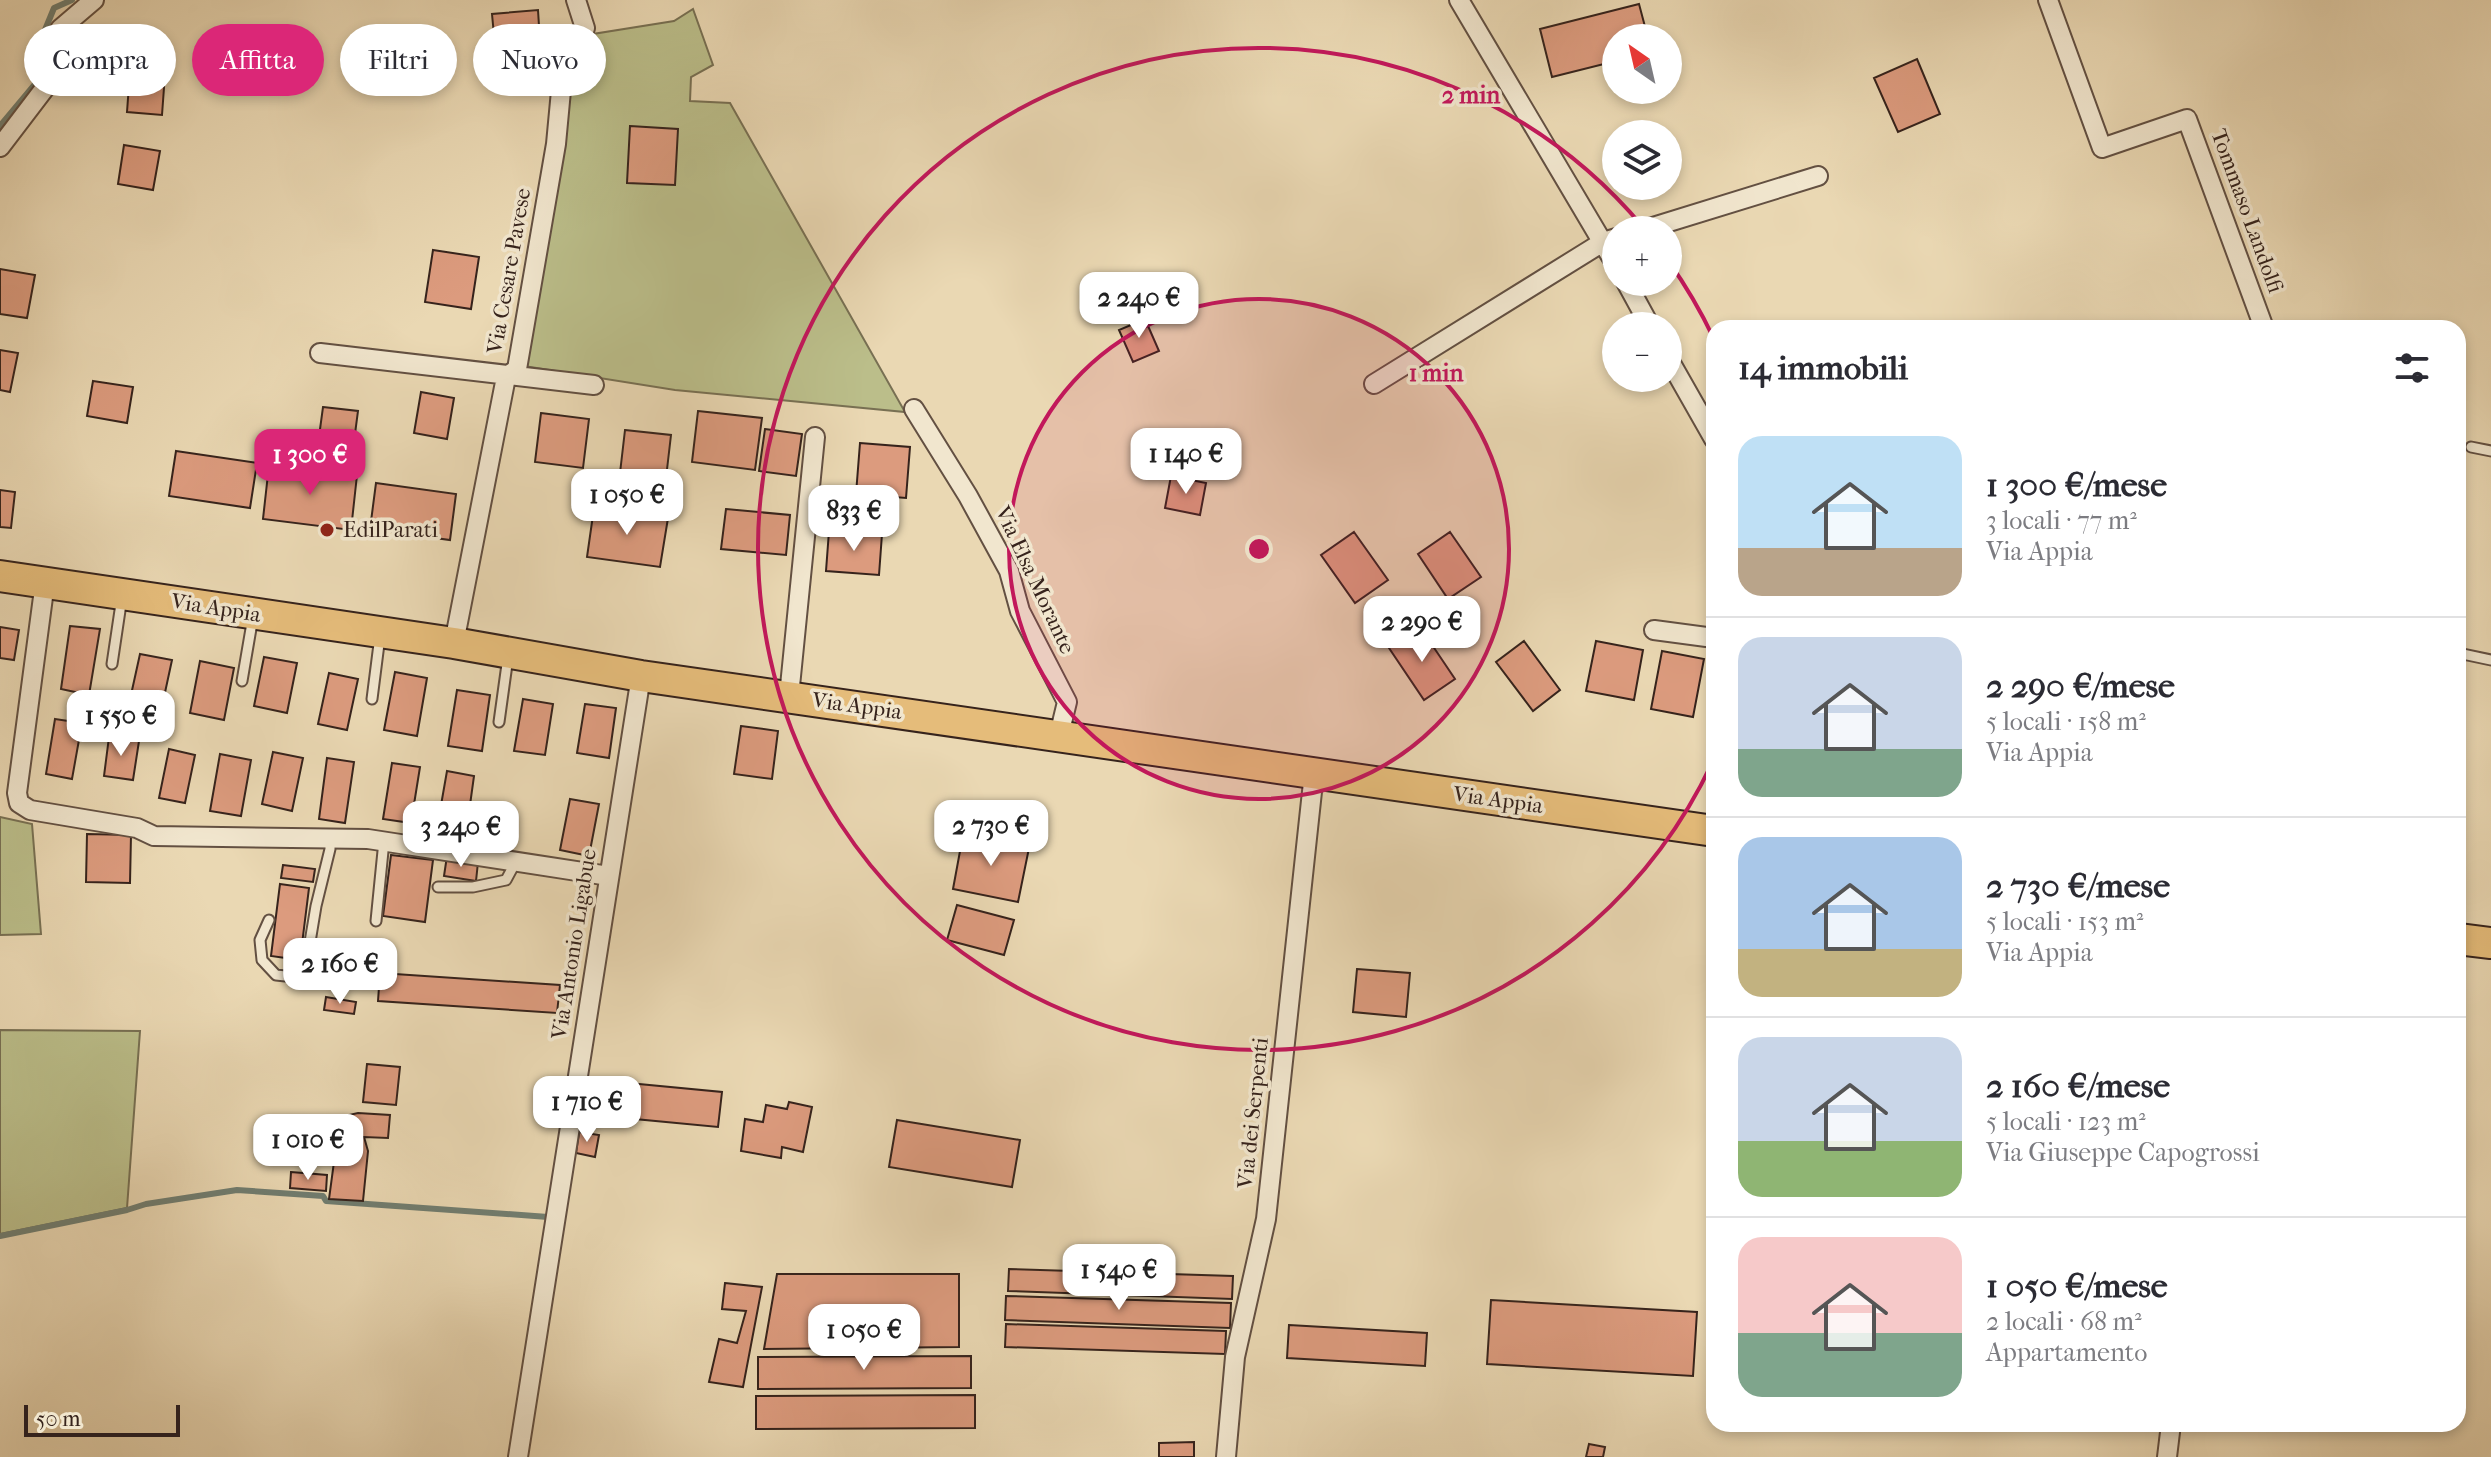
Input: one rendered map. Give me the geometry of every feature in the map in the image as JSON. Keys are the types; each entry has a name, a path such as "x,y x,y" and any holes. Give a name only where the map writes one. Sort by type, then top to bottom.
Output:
{"main road":[{"name":"Via Appia","path":"0,576 454,643 641,676 1706,830"},
{"path":"2466,940 2491,943"}],"street":[{"path":"0,147 48,84 60,29 94,0"},
{"name":"Via Cesare Pavese","path":"454,643 506,377 517,369 556,144 562,80 585,28 576,0"},
{"path":"1459,0 1602,227"},
{"name":"Tommaso Landolfi","path":"2048,0 2102,148 2187,119 2261,320"},
{"path":"1682,218 1818,176"},
{"path":"1374,384 1602,245"},
{"path":"320,353 594,385"},
{"path":"1682,383 1706,425"},
{"name":"Via Elsa Morante","path":"914,409 968,496 1009,571 1020,611 1067,702 1059,735"},
{"path":"789,696 815,437"},
{"path":"45,582 17,793 19,803 30,810 137,828 154,836 384,841 609,876"},
{"path":"1654,630 1706,637"},
{"name":"Via Antonio Ligabue","path":"518,1457 641,676"},
{"name":"Via dei Serpenti","path":"1226,1457 1235,1357 1266,1219 1314,773"},
{"path":"2167,1457 2170,1432"}],"lane":[{"path":"2471,447 2491,451"},
{"path":"112,664 122,594"},
{"path":"242,681 253,614"},
{"path":"372,699 381,633"},
{"path":"499,722 509,653"},
{"path":"2466,655 2491,660"},
{"path":"269,920 260,940 262,960 276,975 304,978 330,839"},
{"path":"376,921 384,841"},
{"path":"438,887 473,887 506,880 514,861"}],"green space":[{"path":"693,9 713,65 691,77 690,101 730,103 905,412 675,390 524,366 566,96 606,96 606,32 674,21"},
{"path":"0,817 32,824 41,934 0,935"},
{"path":"0,1030 140,1031 127,1208 0,1234"}],"building":[{"path":"1639,4 1644,24 1602,24 1602,64 1552,77 1540,29"},
{"path":"538,10 539,24 493,24 492,14"},
{"path":"1917,59 1940,114 1898,132 1874,78"},
{"path":"128,96 163,96 162,115 127,112"},
{"path":"630,126 678,129 675,185 627,183"},
{"path":"124,145 160,151 153,190 118,184"},
{"path":"433,250 479,257 471,309 425,302"},
{"path":"0,269 35,275 27,318 0,314"},
{"path":"1145,319 1159,351 1133,362 1119,330"},
{"path":"0,350 18,353 10,392 0,390"},
{"path":"93,381 133,387 127,423 87,416"},
{"path":"421,392 454,398 447,439 414,433"},
{"path":"323,407 358,411 353,449 318,444"},
{"path":"698,411 762,418 755,470 692,462"},
{"path":"541,413 589,419 583,468 535,462"},
{"path":"765,429 802,434 796,476 759,471"},
{"path":"625,430 671,435 666,478 620,473"},
{"path":"860,443 910,447 906,498 856,494"},
{"path":"176,451 257,463 250,508 169,496"},
{"path":"269,465 357,475 351,530 263,519"},
{"path":"1171,476 1206,483 1200,515 1165,508"},
{"path":"376,483 456,494 450,540 370,529"},
{"path":"0,490 15,492 11,528 0,527"},
{"path":"594,508 668,518 660,567 587,557"},
{"path":"726,509 790,515 786,555 721,549"},
{"path":"829,531 882,534 879,575 826,571"},
{"path":"1354,532 1388,580 1355,603 1321,555"},
{"path":"1450,532 1481,577 1448,599 1418,554"},
{"path":"70,626 100,629 89,695 61,689"},
{"path":"0,627 19,630 14,660 0,658"},
{"path":"1420,627 1455,679 1424,700 1389,648"},
{"path":"1524,641 1560,690 1533,711 1496,662"},
{"path":"1596,641 1643,650 1634,700 1586,691"},
{"path":"1662,651 1704,659 1693,717 1651,709"},
{"path":"140,654 172,660 161,711 129,704"},
{"path":"264,657 297,663 287,713 254,706"},
{"path":"200,661 234,668 224,720 190,713"},
{"path":"395,672 427,678 417,736 384,730"},
{"path":"329,673 358,679 347,730 318,724"},
{"path":"457,690 490,695 482,751 448,746"},
{"path":"523,699 553,704 545,755 514,751"},
{"path":"585,704 616,708 609,758 577,753"},
{"path":"55,719 82,723 72,779 46,774"},
{"path":"741,726 778,731 772,779 734,774"},
{"path":"109,737 139,741 133,780 104,776"},
{"path":"169,749 195,755 185,803 159,798"},
{"path":"273,752 303,758 292,811 262,804"},
{"path":"220,754 251,760 241,816 210,811"},
{"path":"327,758 354,762 345,823 319,819"},
{"path":"392,763 420,767 411,823 383,819"},
{"path":"447,771 474,776 466,834 437,828"},
{"path":"570,799 599,804 589,856 560,850"},
{"path":"87,834 131,835 130,883 86,882"},
{"path":"963,835 1029,848 1018,902 953,889"},
{"path":"391,855 433,860 425,922 383,916"},
{"path":"447,856 478,862 476,881 444,876"},
{"path":"283,865 315,869 313,882 281,878"},
{"path":"280,884 309,888 300,960 271,956"},
{"path":"957,905 1014,920 1004,955 947,940"},
{"path":"1357,969 1410,973 1406,1017 1353,1012"},
{"path":"380,973 560,985 557,1013 378,1001"},
{"path":"326,997 356,1002 354,1014 324,1010"},
{"path":"367,1064 400,1067 396,1105 363,1102"},
{"path":"618,1082 722,1092 718,1127 614,1117"},
{"path":"789,1102 812,1107 803,1152 782,1147 781,1158 741,1151 745,1119 763,1122 766,1105 787,1109"},
{"path":"358,1113 390,1115 388,1138 364,1137 368,1151 363,1201 329,1199 340,1117"},
{"path":"897,1120 1020,1140 1012,1187 889,1167"},
{"path":"579,1132 599,1135 595,1157 576,1153"},
{"path":"291,1172 327,1175 326,1191 290,1188"},
{"path":"1009,1269 1233,1276 1232,1299 1008,1291"},
{"path":"777,1274 959,1274 959,1347 764,1349"},
{"path":"725,1283 762,1287 743,1387 709,1382 719,1339 737,1343 746,1311 722,1309"},
{"path":"1006,1296 1231,1303 1230,1328 1005,1320"},
{"path":"1491,1300 1697,1312 1693,1376 1487,1364"},
{"path":"1006,1324 1226,1331 1225,1354 1005,1347"},
{"path":"1289,1325 1427,1333 1425,1366 1287,1358"},
{"path":"971,1356 971,1388 758,1389 758,1357"},
{"path":"975,1395 975,1428 756,1429 756,1396"},
{"path":"1194,1442 1194,1457 1159,1457 1159,1443"},
{"path":"1589,1444 1605,1447 1603,1457 1586,1457"}],"waterway":[{"path":"0,126 41,77 40,42 54,8 72,0"},
{"path":"0,1236 146,1204 237,1190 323,1196 326,1201 548,1217"}],"place":[{"name":"EdilParati","path":"327,530"}]}
